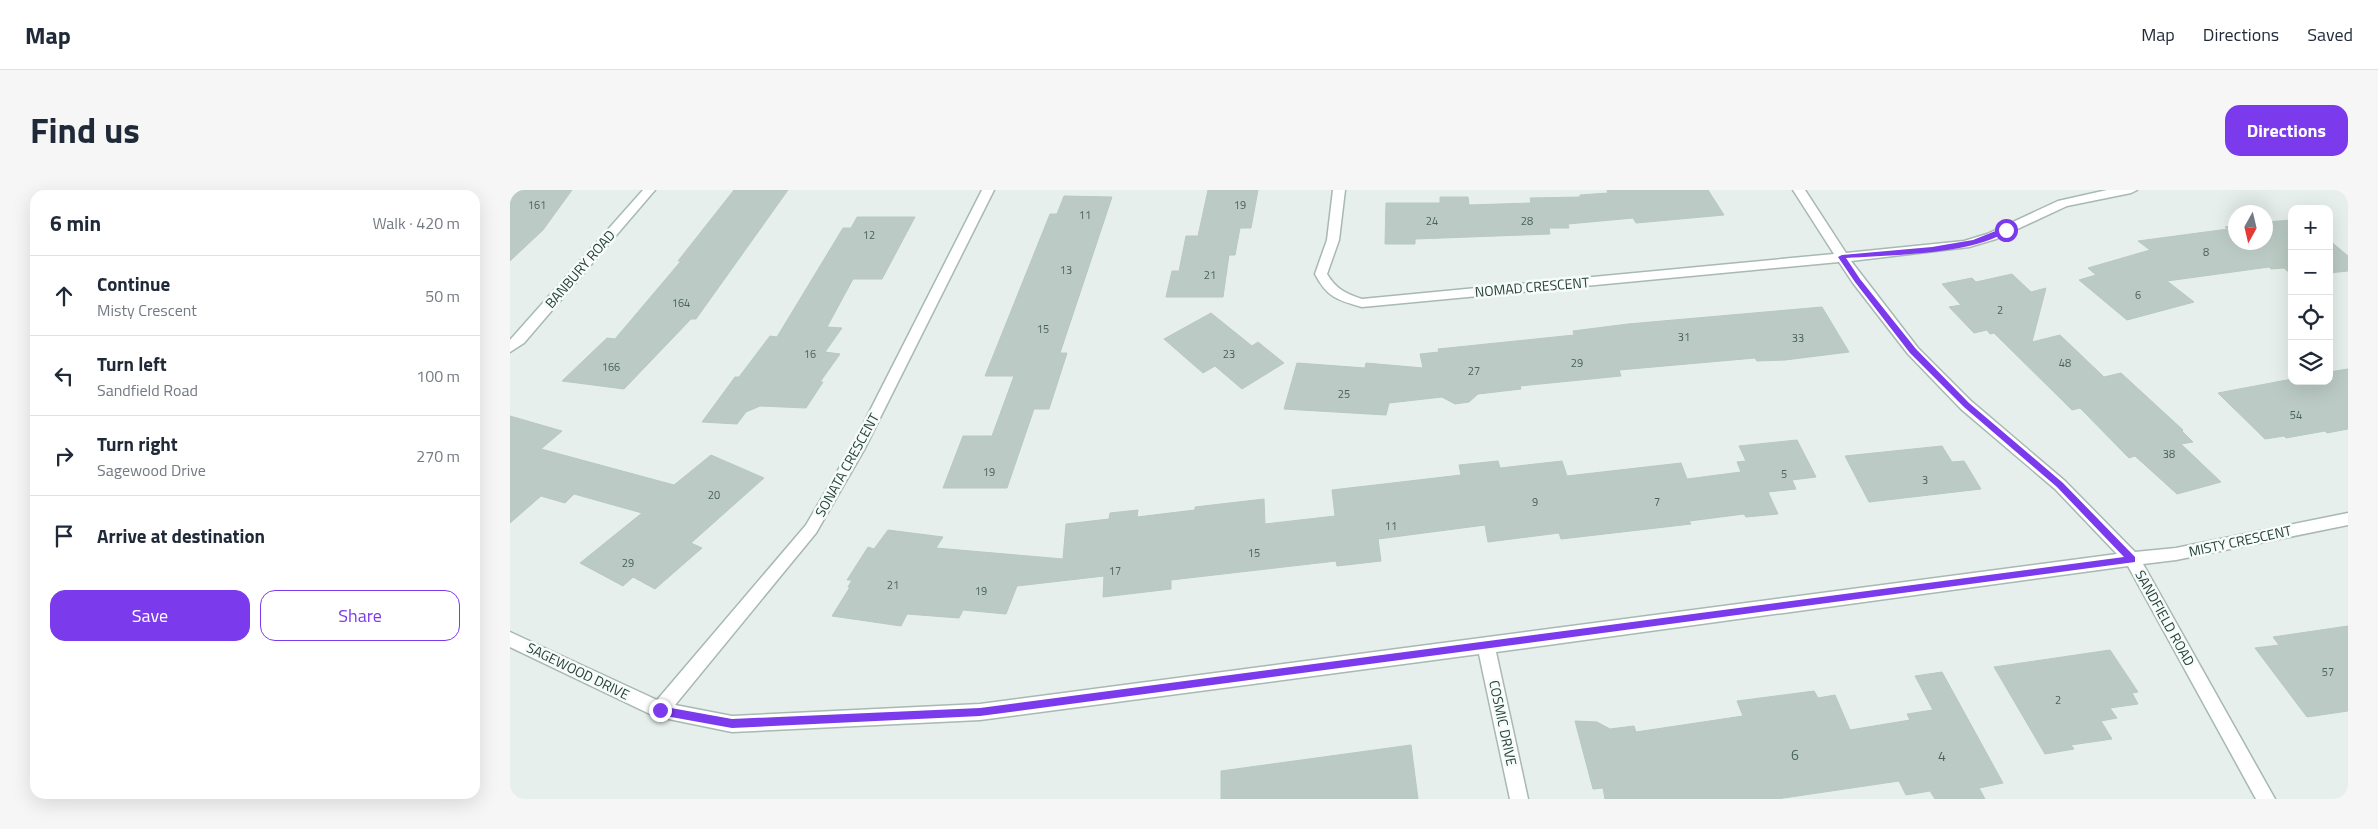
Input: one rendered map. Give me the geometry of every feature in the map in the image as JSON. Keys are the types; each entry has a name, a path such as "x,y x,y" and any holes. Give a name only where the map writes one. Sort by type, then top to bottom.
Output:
{"street":[{"name":"BANBURY ROAD","path":"510,347 519,340 649,190"},
{"name":"SONATA CRESCENT","path":"660,710 811,529 857,450 988,190"},
{"name":"NOMAD CRESCENT","path":"1339,190 1333,240 1321,274 1328,288 1340,298 1362,303 1842,257"},
{"name":"SANDFIELD ROAD","path":"1800,190 1857,280 1913,351 1966,405 2060,485 2132,559 2266,799"},
{"path":"1842,257 1932,249 1975,242 2006,230 2042,211 2073,200 2131,190"},
{"name":"MISTY CRESCENT","path":"2132,559 2176,554 2348,519"},
{"name":"SAGEWOOD DRIVE","path":"510,639 660,710 732,724 980,712 2132,559"},
{"name":"COSMIC DRIVE","path":"1486,646 1519,799"}],"building":[{"path":"510,190 572,190 543,230 510,261"},
{"path":"734,190 788,190 696,319 691,319 624,389 562,381 607,338 615,339 681,261 678,261"},
{"path":"1208,190 1258,190 1251,228 1240,228 1235,255 1229,255 1223,297 1166,297 1172,271 1179,271 1186,236 1198,236"},
{"path":"1607,190 1708,190 1724,215 1636,223 1633,218 1568,224 1569,228 1549,228 1550,234 1415,239 1415,244 1385,244 1386,203 1440,203 1440,197 1468,197 1469,205 1531,203 1530,198 1580,197 1580,195 1608,193"},
{"path":"1064,196 1112,197 1060,353 1067,353 1049,409 1034,409 1007,488 943,488 963,436 992,436 1014,376 985,376 1050,214 1057,214"},
{"path":"857,217 915,217 882,279 853,279 827,327 842,328 825,352 840,354 820,382 823,382 806,408 760,406 746,412 737,424 702,422 735,377 739,377 770,336 777,337 843,228 851,228"},
{"path":"2288,220 2288,272 2284,268 2271,269 2269,267 2167,281 2194,302 2127,320 2079,280 2096,275 2088,268 2150,250 2138,241 2228,229 2228,250 2273,250 2273,221"},
{"path":"2333,243 2348,256 2348,271 2333,273"},
{"path":"2012,274 2031,292 2046,288 2032,342 2060,335 2104,377 2121,373 2183,430 2193,442 2181,444 2221,482 2177,494 2135,456 2129,458 2080,408 2072,410 1994,333 1990,334 1987,330 1974,333 1949,307 1961,305 1942,284 1972,278 1976,282"},
{"path":"1822,307 1849,352 1785,360 1757,361 1755,358 1619,370 1621,376 1520,386 1521,389 1478,394 1469,402 1455,404 1442,397 1389,403 1386,415 1284,409 1297,363 1365,368 1366,363 1423,368 1420,354 1439,352 1438,349 1574,335 1573,331 1628,324"},
{"path":"1211,313 1252,346 1258,342 1284,363 1242,389 1215,366 1203,373 1164,339"},
{"path":"2348,369 2348,429 2286,438 2284,436 2265,439 2218,393 2288,380 2288,385 2333,385 2333,371"},
{"path":"510,416 562,431 541,449 674,485 711,455 764,478 691,543 702,548 655,589 633,577 623,586 580,563 642,513 574,494 565,503 541,496 510,523"},
{"path":"1797,440 1816,477 1792,480 1796,489 1768,492 1778,514 1746,517 1744,514 1689,521 1691,524 1561,539 1559,533 1488,542 1485,525 1378,539 1381,561 1337,566 1336,561 1171,580 1171,589 1103,597 1104,576 1017,586 1006,614 963,610 959,618 907,614 901,626 832,616 850,587 848,587 852,580 847,580 868,547 874,549 888,530 943,537 936,548 1063,559 1066,524 1109,519 1110,513 1138,510 1137,517 1195,510 1195,507 1264,499 1265,524 1335,516 1332,490 1461,475 1459,465 1498,461 1500,468 1562,461 1567,476 1681,463 1687,479 1741,472 1737,462 1746,461 1739,446"},
{"path":"1942,446 1952,462 1964,461 1981,489 1869,502 1845,456"},
{"path":"2348,626 2348,711 2307,717 2255,648 2279,645 2273,637"},
{"path":"2110,650 2138,692 2132,693 2138,704 2110,708 2117,718 2101,721 2112,739 2071,745 2074,749 2045,754 1994,667"},
{"path":"1942,672 2003,783 1979,788 1985,799 1935,799 1930,791 1906,795 1899,781 1777,799 1605,799 1603,788 1593,789 1575,721 1597,722 1610,729 1634,726 1636,732 1743,716 1737,701 1814,691 1818,698 1835,695 1850,730 1910,720 1907,714 1933,710 1915,676"},
{"path":"1411,745 1418,799 1221,799 1221,771"}],"route":[{"path":"660,710 732,724 980,712 2132,559 2060,485 1966,405 1913,351 1857,280 1842,257 1932,249 1975,242 2006,230"}]}
